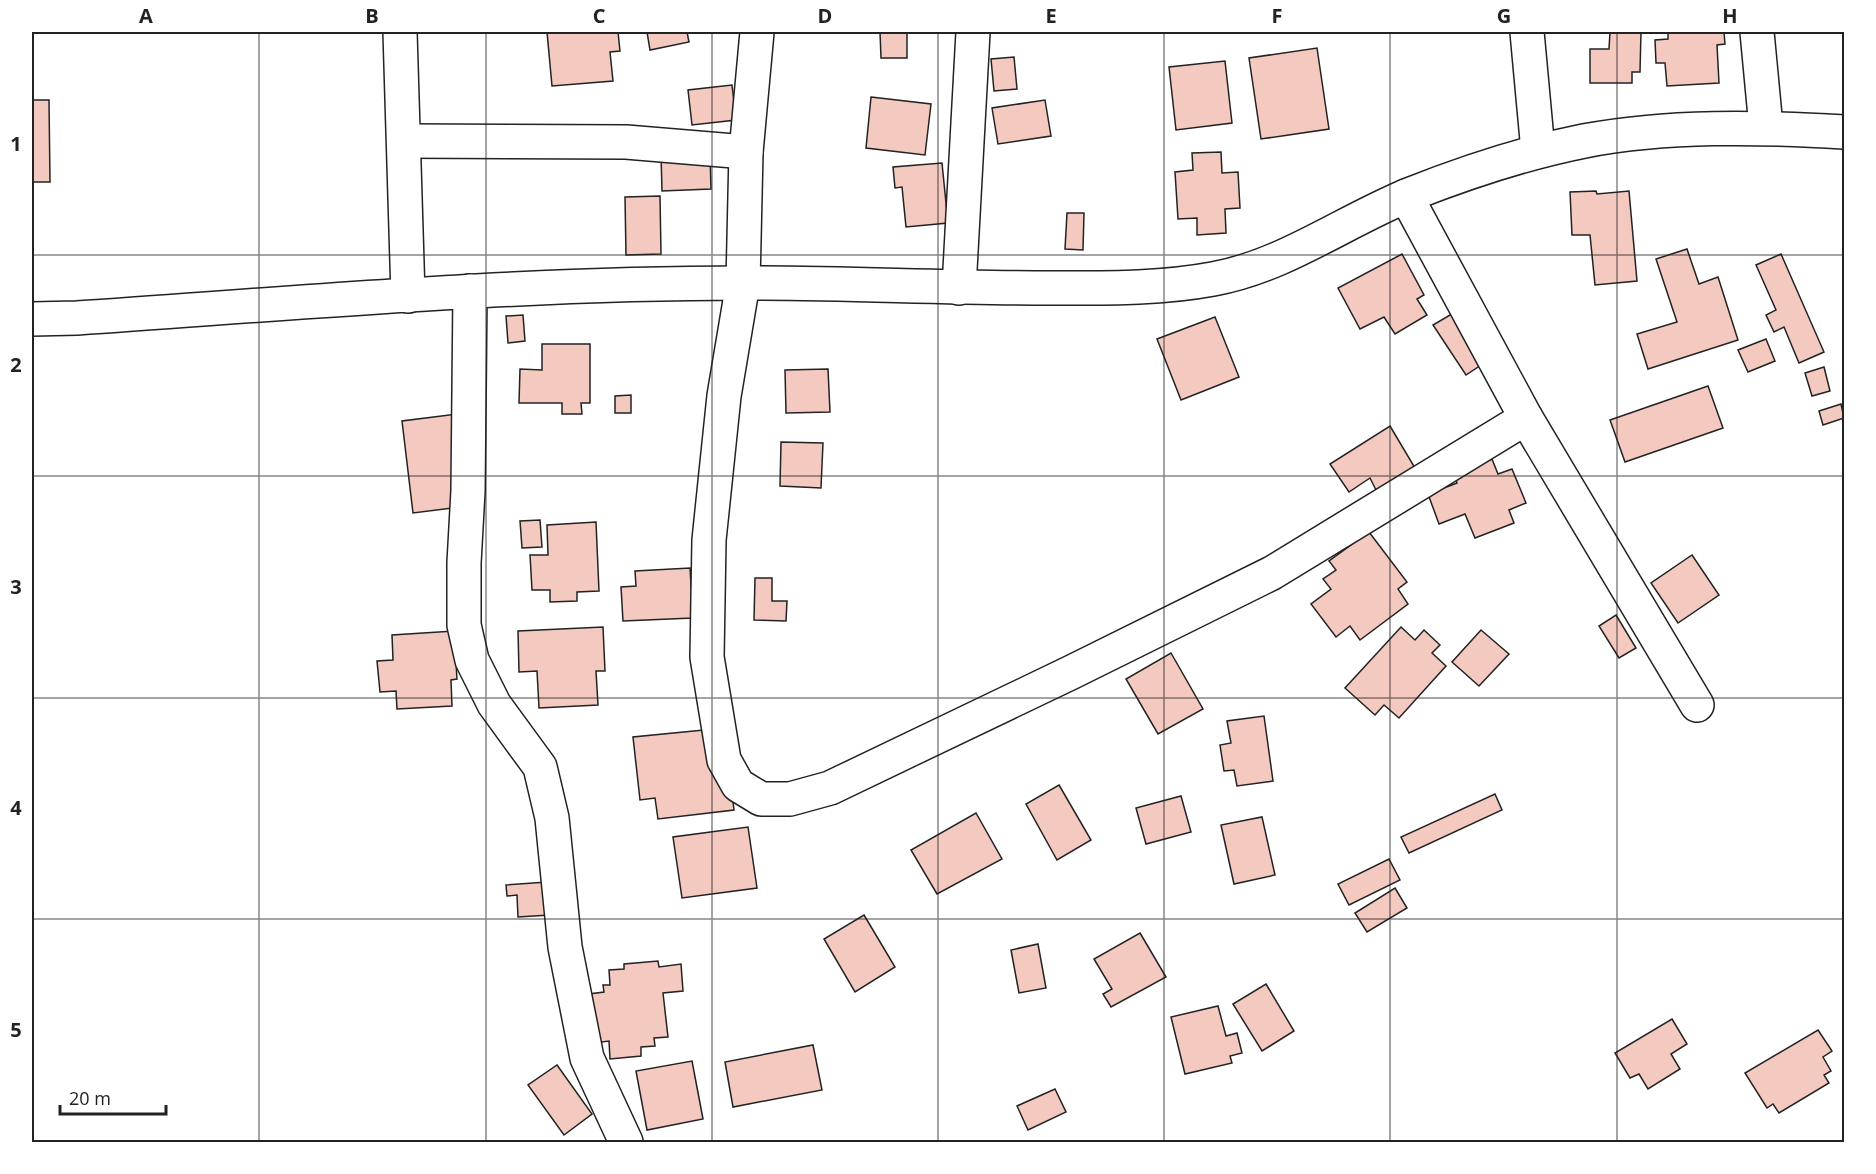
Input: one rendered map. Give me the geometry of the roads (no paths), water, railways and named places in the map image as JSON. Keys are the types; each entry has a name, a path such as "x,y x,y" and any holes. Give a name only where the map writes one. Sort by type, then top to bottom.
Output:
{"street":[{"path":"400,32 408,296"},
{"path":"757,32 746,152 743,283 723,396 710,529 707,657 724,760 738,785 761,799 790,799 830,788 1272,573 1526,418"},
{"path":"959,288 973,32"},
{"path":"1527,32 1538,151"},
{"path":"1757,32 1766,127"},
{"path":"32,319 77,318 470,291 743,283 959,288 1145,287 1214,279 1265,265 1406,196 1538,151 1587,141 1647,133 1766,127 1845,132"},
{"path":"404,141 626,142 746,152"},
{"path":"1406,196 1526,418 1697,705"},
{"path":"470,291 464,625 472,660 494,704 540,767 552,818 565,948 587,1058 626,1143"}]}
